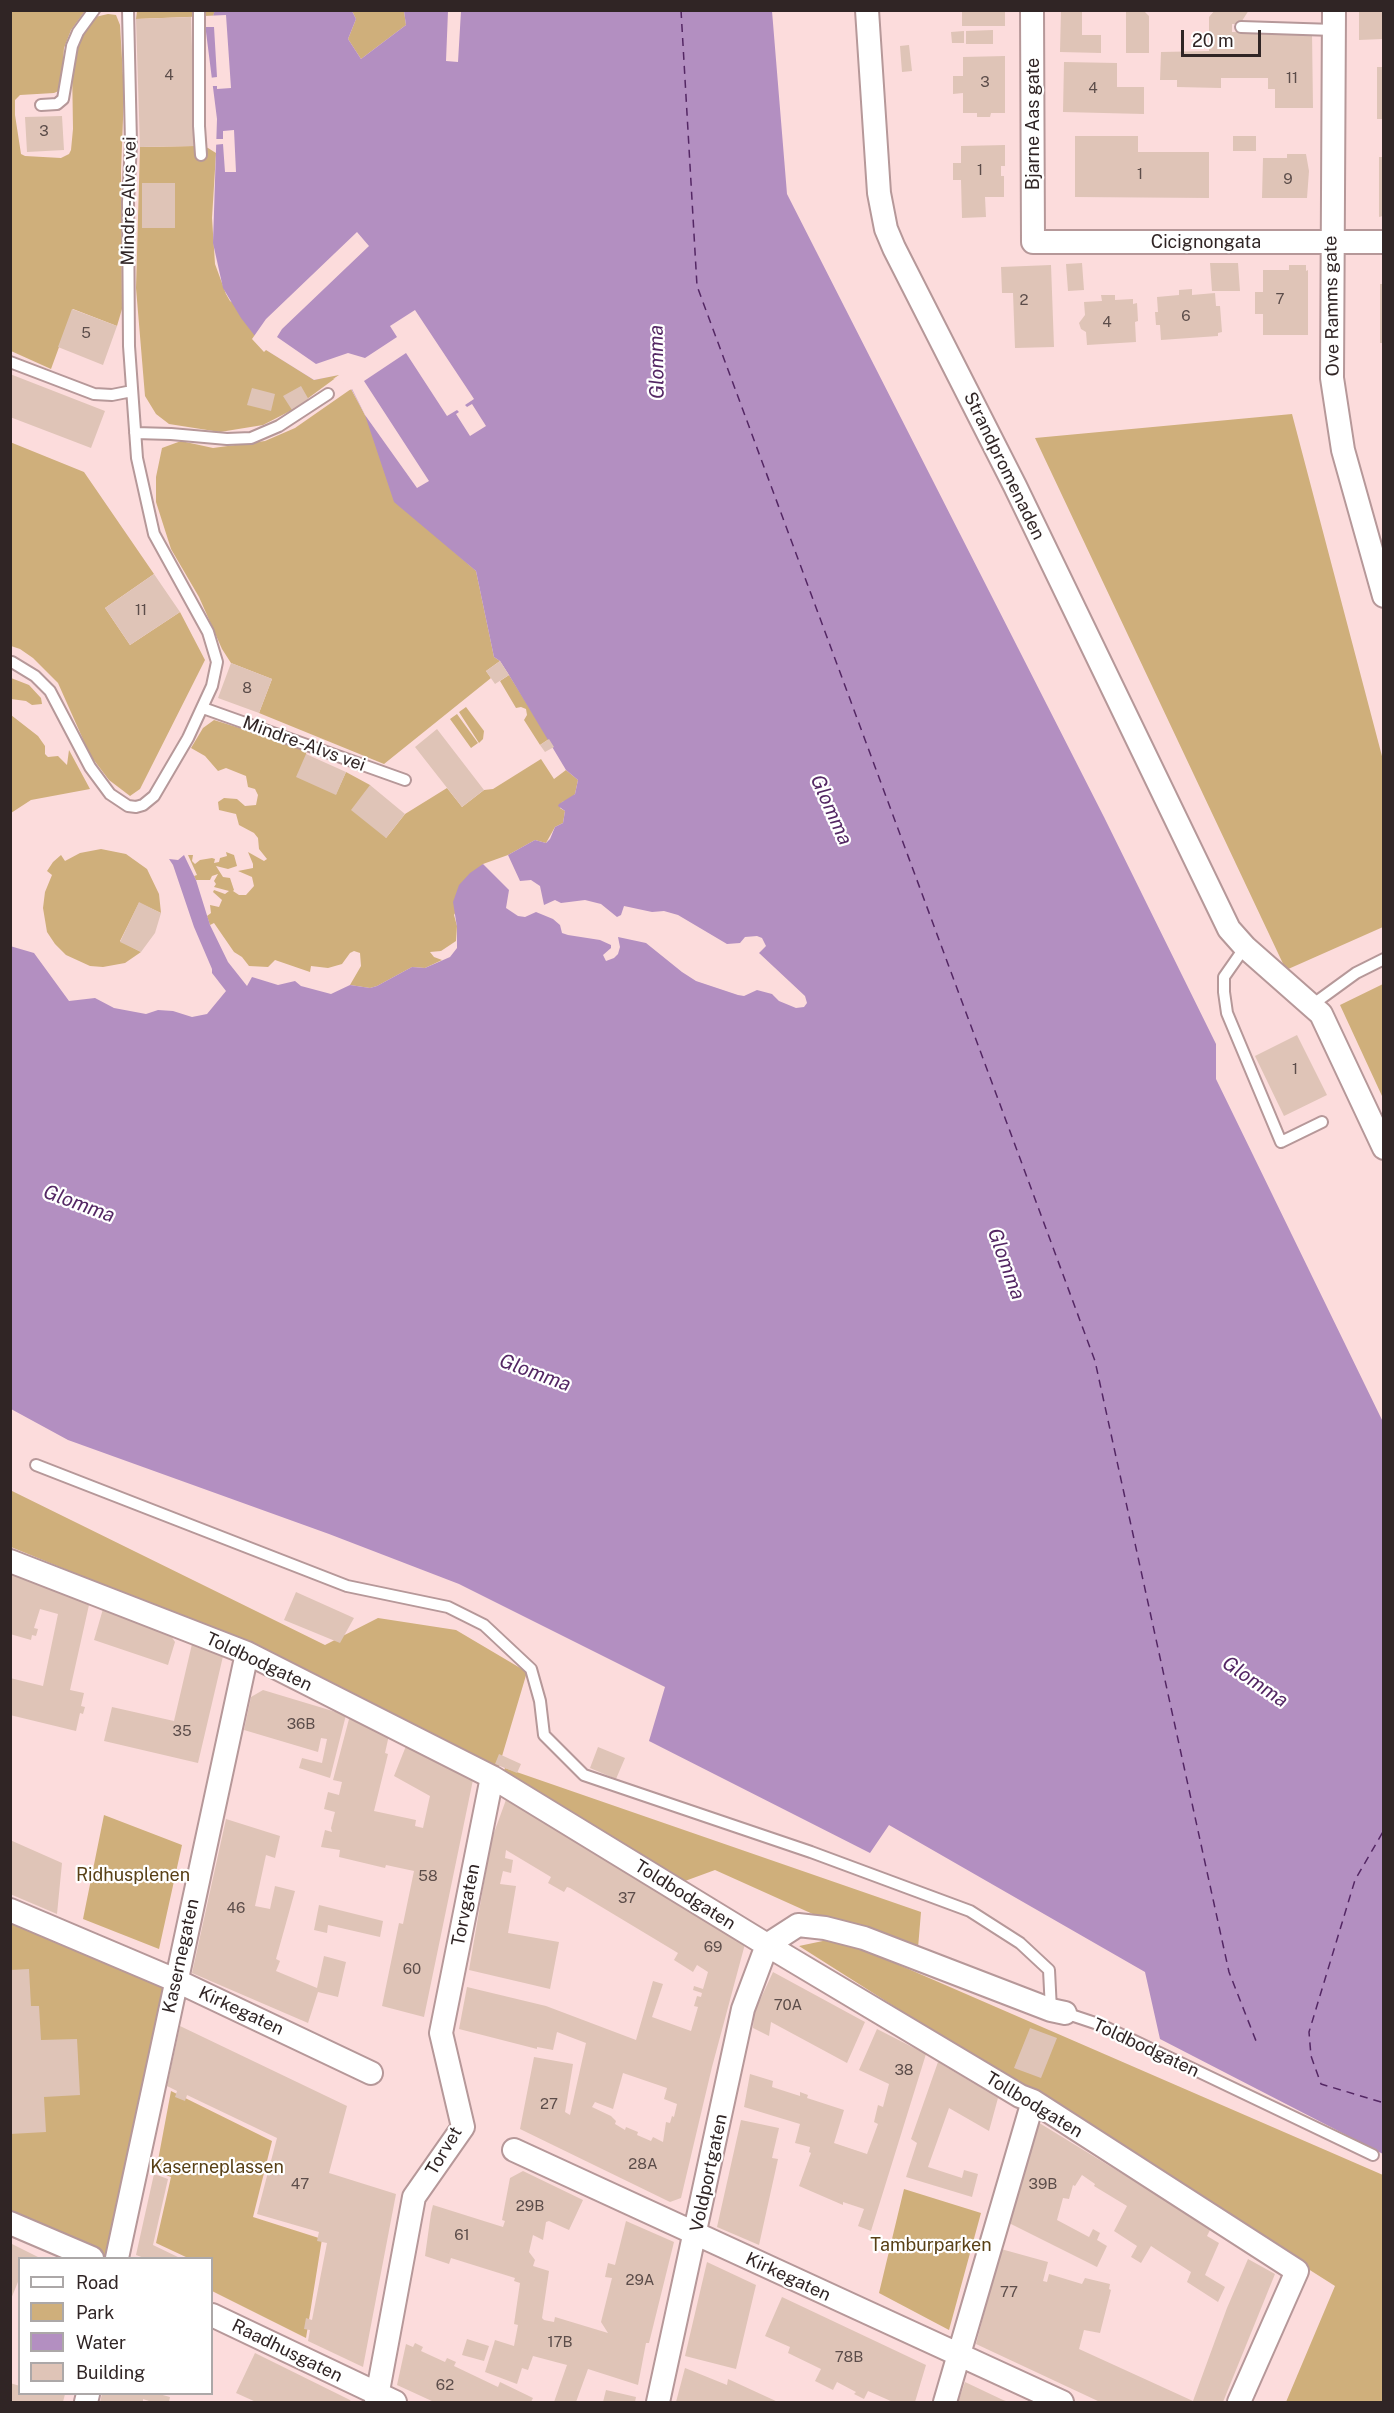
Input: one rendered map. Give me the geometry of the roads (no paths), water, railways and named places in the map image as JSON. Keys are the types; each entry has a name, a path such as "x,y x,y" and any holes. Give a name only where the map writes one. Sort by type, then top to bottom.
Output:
{"street":[{"name":"Strandpromenaden","path":"867,10 876,164 886,229 1020,497 1229,929 1245,947 1321,1014 1383,1148"},
{"name":"Bjarne Aas gate","path":"1032,10 1033,237"},
{"name":"Ove Ramms gate","path":"1334,20 1332,378 1342,450 1382,586"},
{"name":"Cicignongata","path":"1033,237 1033,242 1383,242"},
{"name":"Toldbodgaten","path":"10,1561 247,1653 492,1777 767,1945 798,1925 825,1928 864,1938 1058,2012"},
{"name":"Kasernegaten","path":"117,2257 175,1980 247,1653"},
{"name":"Torvgaten","path":"441,2032 492,1777"},
{"name":"Kirkegaten","path":"10,1910 175,1980 371,2073"},
{"name":"Tollbodgaten","path":"767,1945 1020,2096 1033,2101 1297,2271 1239,2403"},
{"name":"Voldportgaten","path":"658,2403 743,2009 767,1945"},
{"name":"Torvet","path":"383,2400 414,2197 463,2127 441,2032"},
{"path":"945,2403 1033,2101"},
{"name":"Kirkegaten","path":"514,2150 1062,2403"},
{"path":"10,2223 87,2257"},
{"name":"Raadhusgaten","path":"213,2315 383,2400"}],"lane":[{"path":"41,105 57,104 63,99 72,46 78,32 94,10"},
{"name":"Mindre-Alvs vei","path":"12,662 35,676 50,691 97,777 110,794 128,806 144,805 154,796 203,708 216,671 216,653 208,632 154,534 142,491 135,433 128,304 131,143 128,10"},
{"path":"199,10 198,126 201,155"},
{"path":"1241,27 1334,20"},
{"path":"10,362 94,394 112,395 132,392"},
{"path":"135,433 227,439 251,438 279,426 328,394"},
{"name":"Mindre-Alvs vei","path":"203,708 405,780"},
{"path":"1245,947 1224,977 1227,1013 1281,1142 1322,1122"},
{"path":"1311,1005 1356,973 1383,959"},
{"path":"36,1465 347,1586 448,1607 484,1625 531,1670 540,1701 544,1735 584,1775 811,1852 970,1911 1020,1943 1049,1970 1058,2012"},
{"name":"Toldbodgaten","path":"1058,2012 1101,2025 1373,2155"}],"water":[{"name":"Glomma","path":"215,10 352,11 356,19 348,39 361,59 406,25 404,11 772,11 787,194 1104,817 1216,1044 1216,1079 1383,1422 1383,2154 1160,2039 1145,1972 889,1825 870,1853 649,1741 665,1687 459,1584 329,1534 68,1440 11,1409 10,946 34,953 69,1001 95,998 114,1008 146,1014 158,1010 173,1011 192,1017 207,1014 226,991 212,973 169,859 178,860 184,855 196,880 210,925 228,962 247,986 252,977 278,985 295,981 301,986 331,994 350,985 370,988 377,986 412,967 425,968 450,957 457,948 457,927 453,902 459,885 483,864 509,890 506,908 518,916 525,917 536,912 553,919 560,925 562,933 600,940 611,945 611,948 603,955 606,961 618,954 620,947 618,937 646,943 696,981 738,995 744,996 757,990 772,994 779,1001 796,1008 804,1007 807,1003 805,996 759,953 766,946 762,938 745,937 740,943 727,944 678,915 664,911 652,912 624,906 621,915 617,917 601,904 585,900 561,903 555,900 544,905 540,886 531,880 520,881 508,855 535,840 546,843 550,839 555,827 563,823 565,811 558,806 575,794 578,780 566,770 509,675 500,661 494,657 476,571 394,502 365,415 341,374 314,380 265,349 241,318 223,288 213,243 217,119 204,16 213,16"}],"park label":[{"name":"Ridhusplenen","path":"133,1875"},
{"name":"Kaserneplassen","path":"217,2167"},
{"name":"Tamburparken","path":"931,2245"}]}
